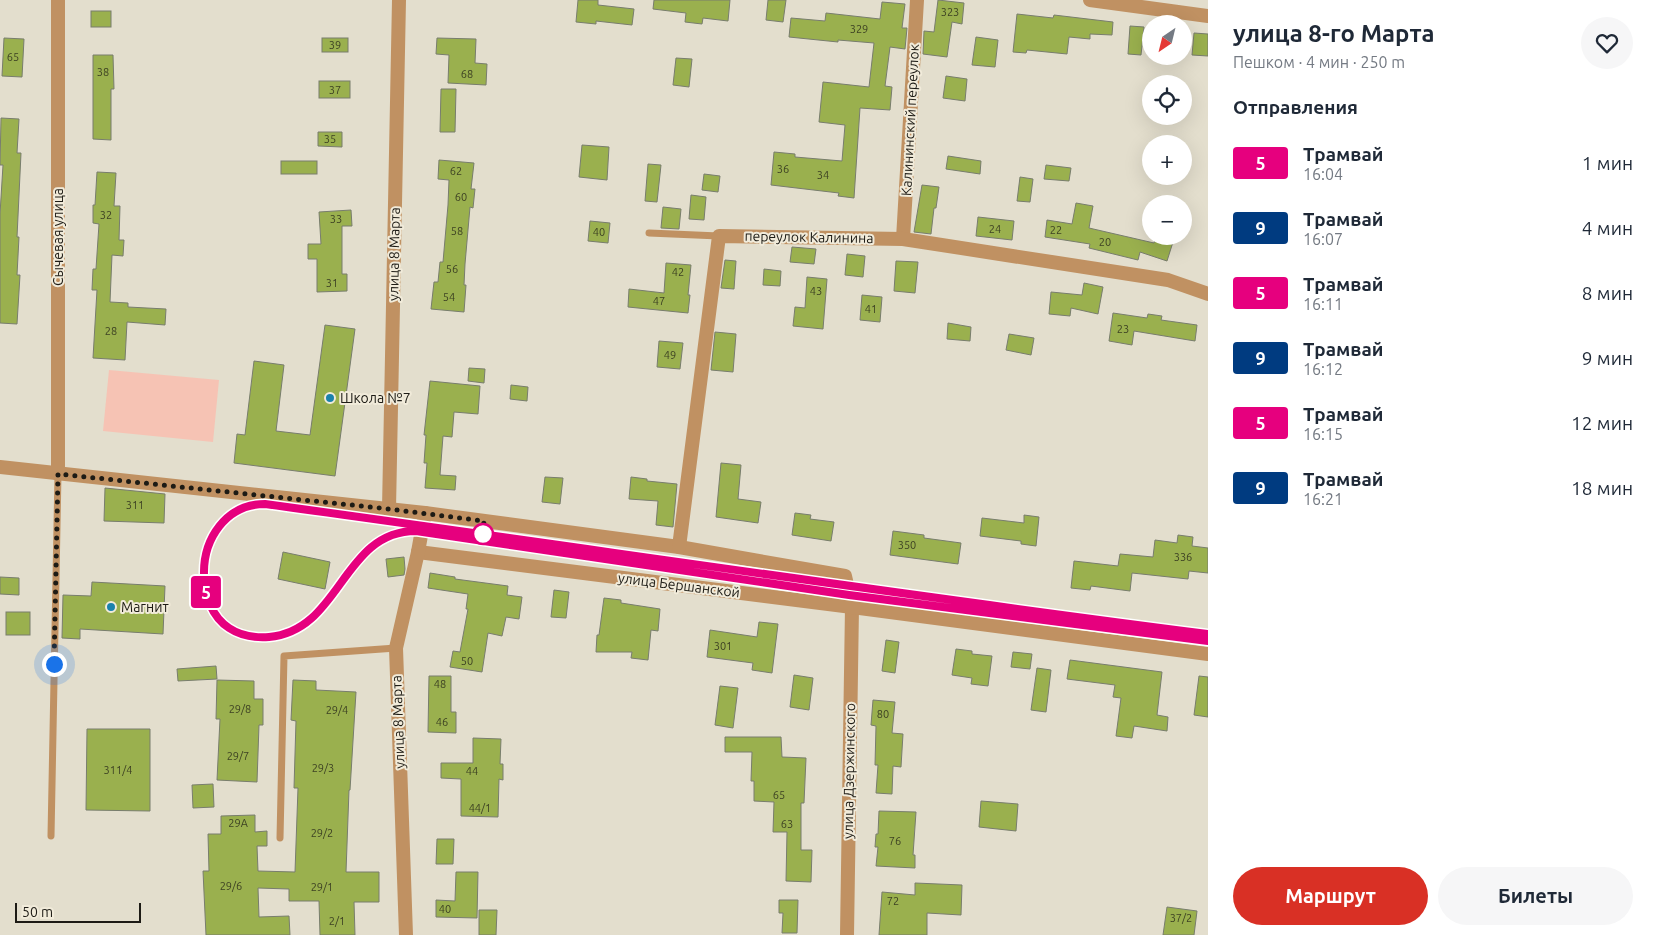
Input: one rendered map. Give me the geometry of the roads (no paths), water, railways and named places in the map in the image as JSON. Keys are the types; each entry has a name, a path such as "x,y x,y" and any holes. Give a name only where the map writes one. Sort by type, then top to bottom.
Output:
{"street":[{"name":"Сычевая улица","path":"58,0 58,474"},
{"name":"улица 8 Марта","path":"389,509 399,0"},
{"name":"Калининский переулок","path":"902,239 917,0"},
{"path":"1090,0 1208,16"},
{"path":"0,467 425,513 679,547 719,236"},
{"name":"переулок Калинина","path":"719,236 902,239 1168,280 1208,294"},
{"name":"улица 8 Марта","path":"406,935 396,648 425,513"},
{"name":"улица Дзержинского","path":"679,547 845,576 852,607 847,935"},
{"name":"улица Бершанской","path":"418,552 1208,654"}],"lane":[{"path":"649,233 719,236"},
{"path":"50,836 58,474"},
{"path":"280,838 284,656 396,648"}],"tram line":[{"path":"1208,634 848,587 483,533 265,504 240,510 226,519 215,531 211,539 206,551 204,565 204,578 208,598 217,617 233,631 259,638 278,636 295,630 308,622 329,599 357,560 369,548 381,540 407,532 422,532 849,595 1208,641"},
{"name":"5","path":"1208,634 848,587 502,536 265,504 245,507 225,520 214,533 209,544 205,555 204,568 207,594 214,614 232,630 255,637 281,635 303,626 324,607 356,562 370,548 381,540 395,534 416,531 849,595 1208,641"}],"place":[{"name":"Школа №7","path":"330,398"},
{"name":"Магнит","path":"111,607"}]}
